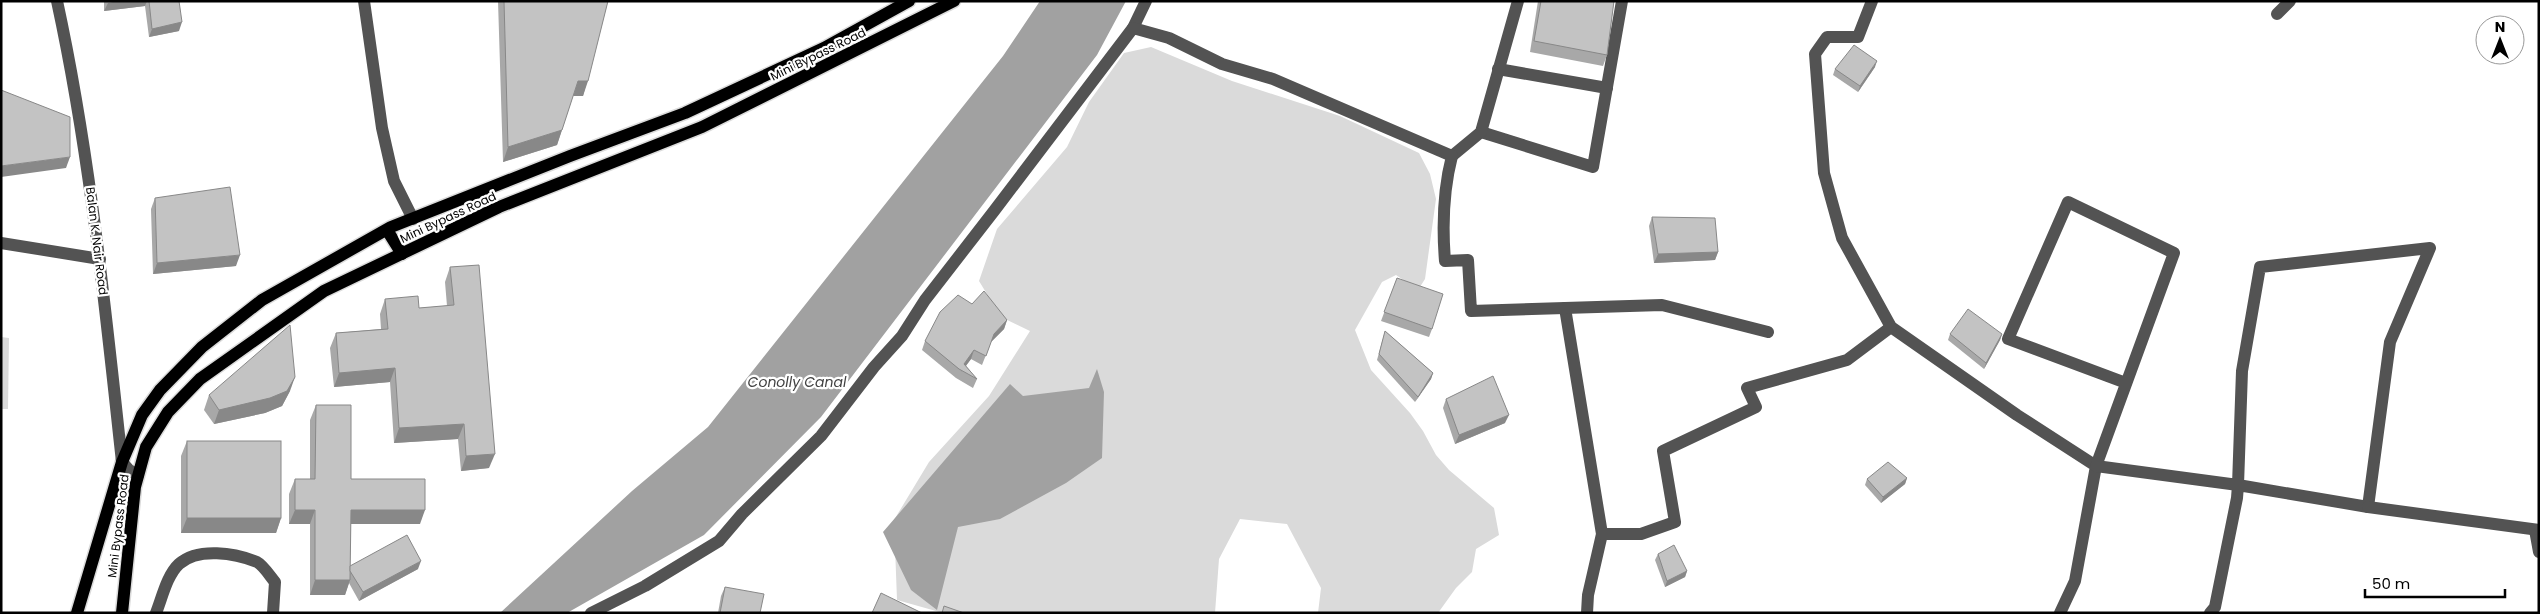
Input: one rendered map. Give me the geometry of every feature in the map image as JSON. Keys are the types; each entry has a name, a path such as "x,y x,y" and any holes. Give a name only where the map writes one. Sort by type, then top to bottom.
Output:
{"main road":[{"name":"Mini Bypass Road","path":"77,613 122,462 142,415 160,390 202,348 262,300 387,230 685,113 824,48 909,1"},
{"name":"Mini Bypass Road","path":"122,613 135,487 146,447 168,412 200,379 324,291 499,207 702,127 954,1"},
{"path":"878,18 888,34"},
{"path":"387,230 402,254"}],"street":[{"name":"Balan K. Nair Road","path":"57,1 75,84 100,259 122,462"},
{"path":"364,1 382,128 394,181 413,219"},
{"path":"591,613 645,586 719,541 742,514 821,436 874,367 902,336 925,300 1133,28 1146,1"},
{"path":"1518,1 1481,132 1452,156 1445,184 1442,229 1445,260 1468,260 1471,311 1662,305 1768,332"},
{"path":"1481,132 1593,167 1622,1"},
{"path":"1872,1 1858,37 1827,37 1815,54 1824,173 1842,238 1891,327 2017,415 2096,466 2238,485 2368,507 2537,530 2539,552"},
{"path":"2277,14 2290,1"},
{"path":"1133,28 1169,38 1222,64 1273,79 1452,156"},
{"path":"1498,69 1607,88"},
{"path":"2060,613 2075,581 2096,466 2174,253 2068,202 2008,339 2126,383"},
{"path":"1,242 100,259"},
{"path":"2210,613 2215,607 2237,498 2242,371 2260,267 2430,248 2390,342 2368,507"},
{"path":"1565,308 1602,534 1588,595 1587,613"},
{"path":"1602,534 1641,534 1676,522 1663,451 1756,407 1747,388 1847,360 1891,327"},
{"path":"122,462 129,470 138,474"},
{"path":"156,613 169,579 179,564 196,556 224,553 258,562 269,575 274,582 273,613"}],"shaded area":[{"path":"1151,47 1232,81 1340,116 1419,153 1430,174 1436,199 1425,279 1418,290 1396,275 1382,282 1355,330 1371,370 1410,413 1423,431 1436,455 1449,470 1494,508 1499,535 1476,549 1472,572 1456,588 1438,613 1318,613 1321,588 1287,524 1240,519 1219,559 1215,613 943,613 897,600 894,520 929,462 989,396 1030,331 1001,317 979,281 997,229 1067,147 1089,102 1124,53"},
{"path":"1,337 9,338 8,409 1,409"}],"water":[{"name":"Conolly Canal","path":"1040,1 1126,1 1097,55 821,417 704,535 567,613 500,613 632,491 708,427 1003,56"},
{"path":"1097,369 1104,392 1102,458 1066,483 1000,519 958,527 937,610 911,590 883,532 1010,384 1023,396 1089,388"}],"building":[{"path":"149,1 179,1 182,22 152,29"},
{"path":"504,1 608,1 588,81 578,81 562,130 508,147"},
{"path":"1541,1 1614,1 1607,55 1534,41"},
{"path":"1854,45 1877,61 1860,86 1835,69"},
{"path":"1,90 70,117 70,157 1,166"},
{"path":"230,187 240,255 157,263 155,198"},
{"path":"1652,217 1715,218 1718,252 1658,254"},
{"path":"479,265 495,454 466,456 464,424 399,428 395,368 339,373 336,333 388,329 385,299 418,296 419,308 454,305 450,267"},
{"path":"1397,278 1443,294 1432,329 1384,312"},
{"path":"984,291 1007,320 994,334 986,356 974,350 964,364 977,379 959,369 925,341 940,312 958,295 972,304"},
{"path":"1968,309 2002,334 1986,363 1950,334"},
{"path":"290,325 295,377 287,391 270,398 219,410 209,395"},
{"path":"1385,331 1433,373 1418,397 1379,354"},
{"path":"1493,376 1509,415 1459,435 1446,399"},
{"path":"316,405 351,405 351,479 425,479 425,510 351,510 350,580 315,580 315,510 295,510 295,479 315,479"},
{"path":"187,441 281,441 281,518 187,518"},
{"path":"1888,462 1907,478 1883,497 1867,479"},
{"path":"407,535 421,561 363,592 350,571 350,566"},
{"path":"1674,545 1687,571 1667,581 1658,554"},
{"path":"725,587 764,594 760,613 720,613"},
{"path":"881,593 922,613 872,613"},
{"path":"944,606 964,613 942,613"}]}
